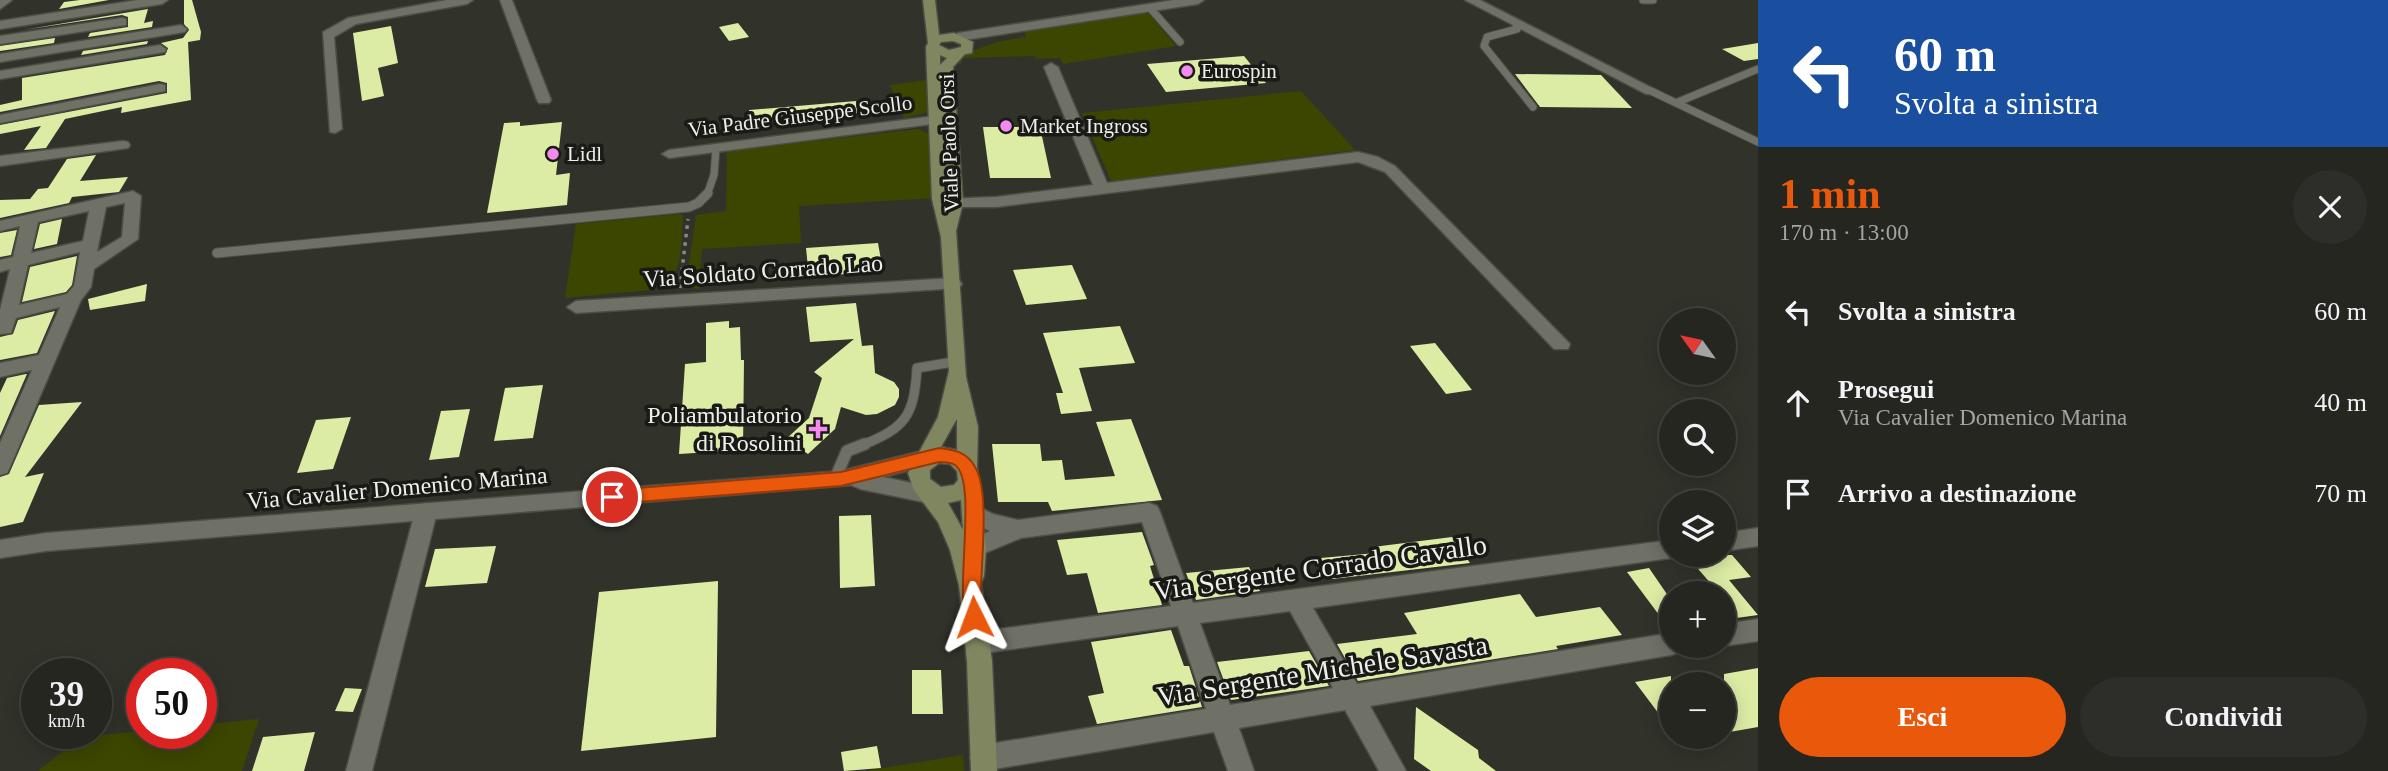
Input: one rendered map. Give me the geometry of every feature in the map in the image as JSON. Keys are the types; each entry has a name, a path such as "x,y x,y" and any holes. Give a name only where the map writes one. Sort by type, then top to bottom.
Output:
{"main road":[{"path":"930,6 940,27 967,42 963,51 944,54 933,45 942,37 956,37"},
{"name":"Viale Paolo Orsi","path":"930,6 935,120 948,204 958,366"},
{"name":"Viale Paolo Orsi","path":"948,204 953,163 947,63 963,51"},
{"path":"958,366 951,408 922,460 918,478 946,514 954,531 972,591"},
{"path":"931,493 961,492 969,482 968,427 958,366"},
{"path":"922,460 955,457 969,471 975,548 972,591 984,764"}],"street":[{"path":"0,5 6,0"},
{"path":"0,25 163,0"},
{"path":"335,129 328,35 352,21 420,4 467,0"},
{"path":"506,0 544,100"},
{"path":"956,37 1198,0"},
{"path":"1471,0 1651,91"},
{"path":"0,40 122,22"},
{"path":"963,51 1022,28"},
{"path":"0,58 181,29"},
{"path":"0,75 160,49"},
{"path":"1051,67 1102,188"},
{"path":"947,75 941,90 942,115 935,120 945,127 946,149 953,163"},
{"path":"0,119 160,88"},
{"name":"Via Padre Giuseppe Scollo","path":"669,153 935,120"},
{"path":"0,161 123,145"},
{"path":"948,204 996,202 1358,157 1373,160 1390,169 1561,344"},
{"path":"0,226 132,197 130,239 87,266"},
{"path":"0,467 73,298 82,287 98,205"},
{"path":"5,320 30,220"},
{"path":"0,266 92,244"},
{"name":"Via Soldato Corrado Lao","path":"576,307 953,284"},
{"path":"5,320 73,298"},
{"path":"0,370 47,360"},
{"path":"838,479 922,460"},
{"path":"838,479 887,484 931,493"},
{"name":"Via Cavalier Domenico Marina","path":"0,549 46,542 838,479"},
{"path":"359,771 426,512"},
{"path":"975,548 1018,529 1149,512 1241,771"},
{"path":"973,513 988,522 1018,529"},
{"path":"1736,540 1758,537"},
{"name":"Via Sergente Corrado Cavallo","path":"977,643 1659,551"},
{"path":"1297,601 1393,771"},
{"path":"1736,633 1758,630"},
{"name":"Via Sergente Michele Savasta","path":"984,764 1221,718 1659,646"}],"lane":[{"path":"1643,0 1653,0"},
{"path":"1150,8 1180,42"},
{"path":"1516,24 1517,29 1510,33 1487,37 1484,46 1533,107"},
{"path":"1678,102 1758,69"},
{"path":"1651,91 1758,142"},
{"path":"218,253 689,207 706,199 711,192 716,148"},
{"path":"838,479 847,450 875,440 908,414 914,403 918,368 958,366"}],"path":[{"path":"678,300 689,207"}],"green space":[{"path":"1140,12 1149,14 1176,46 1063,64 1060,58 1036,59 1035,56 962,58 961,64 952,64 969,53 987,46 1026,37 1024,31"},
{"path":"926,80 928,112 904,118 890,85"},
{"path":"1301,91 1355,150 1111,181 1082,113"},
{"path":"918,129 931,135 936,198 799,206 801,243 702,249 699,290 686,285 696,215 726,211 727,151"},
{"path":"680,214 683,216 678,266 674,275 661,289 565,298 576,224"},
{"path":"259,719 242,771 38,771 66,749 112,749 112,734 126,733 126,749 217,749 217,723"},
{"path":"963,755 964,771 866,771"}],"building":[{"path":"109,0 59,9 64,2"},
{"path":"184,0 192,0 201,32 200,40 188,42 191,100 121,113 122,107 65,119 46,148 24,150 41,126 0,134 0,125 167,93 167,83 159,81 0,112 0,105 22,100 22,78 165,55 168,48 161,43 183,38 189,30 184,24"},
{"path":"148,9 144,23 153,21 152,27 88,37 90,33 128,27 128,17 122,15 23,30"},
{"path":"738,23 749,37 729,41 719,27"},
{"path":"391,26 398,63 378,68 384,96 362,101 353,33"},
{"path":"55,38 54,43 0,51 0,46"},
{"path":"148,41 147,44 81,55 83,51"},
{"path":"1758,43 1758,59 1744,61 1722,49"},
{"path":"1244,56 1266,83 1166,92 1147,64"},
{"path":"1515,74 1601,75 1632,108 1540,107"},
{"path":"856,101 857,113 752,125 749,110"},
{"path":"520,122 520,126 562,122 556,175 570,173 567,205 487,213 504,123"},
{"path":"983,127 1040,127 1051,178 990,178"},
{"path":"96,155 80,181 128,177 119,192 72,197 69,203 0,218 0,200 30,199 38,189 48,188 67,159"},
{"path":"62,219 57,244 34,249 40,224"},
{"path":"17,230 11,255 0,257 0,233"},
{"path":"878,243 883,271 809,277 806,248"},
{"path":"77,256 72,285 66,292 22,302 30,267"},
{"path":"1072,265 1087,299 1026,305 1013,270"},
{"path":"147,284 145,301 90,310 88,299"},
{"path":"856,303 862,346 873,345 875,373 894,382 899,389 899,397 895,405 877,414 866,415 841,407 835,429 808,454 786,439 809,418 822,378 814,372 854,339 810,342 806,307"},
{"path":"55,311 37,353 0,360 0,337 13,334 18,320"},
{"path":"729,321 729,328 740,327 741,360 744,360 743,450 679,454 685,364 706,362 706,323"},
{"path":"1120,326 1135,363 1079,368 1092,411 1061,414 1056,393 1063,393 1043,333"},
{"path":"1435,343 1472,390 1446,394 1410,346"},
{"path":"27,374 0,436 0,393 7,378"},
{"path":"543,385 533,438 494,441 505,388"},
{"path":"82,402 25,477 44,473 23,522 0,527 0,477 9,474 39,405"},
{"path":"470,409 459,457 429,460 441,411"},
{"path":"351,417 333,469 297,473 316,420"},
{"path":"1131,419 1162,500 1052,511 1048,502 998,502 992,444 1040,444 1042,461 1062,460 1065,480 1115,476 1096,422"},
{"path":"871,515 875,586 840,588 839,516"},
{"path":"1142,532 1154,565 1150,566 1162,605 1098,613 1087,573 1067,575 1057,540"},
{"path":"1452,537 1470,563 1332,579 1321,558 1376,553 1373,547"},
{"path":"496,546 487,583 425,587 435,549"},
{"path":"1736,560 1751,577 1730,581 1709,581 1696,567 1736,567"},
{"path":"1249,567 1260,591 1196,600 1186,573"},
{"path":"1649,568 1659,583 1659,615 1627,572"},
{"path":"718,581 716,737 581,751 599,592"},
{"path":"1736,588 1758,615 1736,618"},
{"path":"1520,594 1536,617 1600,607 1622,635 1556,646 1558,649 1358,681 1337,644 1417,634 1404,613"},
{"path":"1171,630 1184,666 1189,666 1202,707 1097,724 1088,696 1104,693 1091,642"},
{"path":"1309,651 1329,686 1231,700 1217,662"},
{"path":"1758,668 1758,727 1736,731 1735,672"},
{"path":"912,670 941,670 943,714 912,714"},
{"path":"1659,678 1659,714 1635,682"},
{"path":"345,688 362,689 353,712 335,711"},
{"path":"1416,707 1478,750 1479,758 1496,771 1431,771 1414,759"},
{"path":"315,732 304,771 252,771 263,737"},
{"path":"877,746 881,768 844,771 841,752"}],"place":[{"name":"Eurospin","path":"1187,71"},
{"name":"Market Ingross","path":"1006,126"},
{"name":"Lidl","path":"553,154"},
{"name":"Poliambulatorio di Rosolini","path":"818,429"}],"route":[{"path":"612,497 841,479 939,455 955,457 962,461 969,471 972,496 975,548 972,591 974,617"}]}
